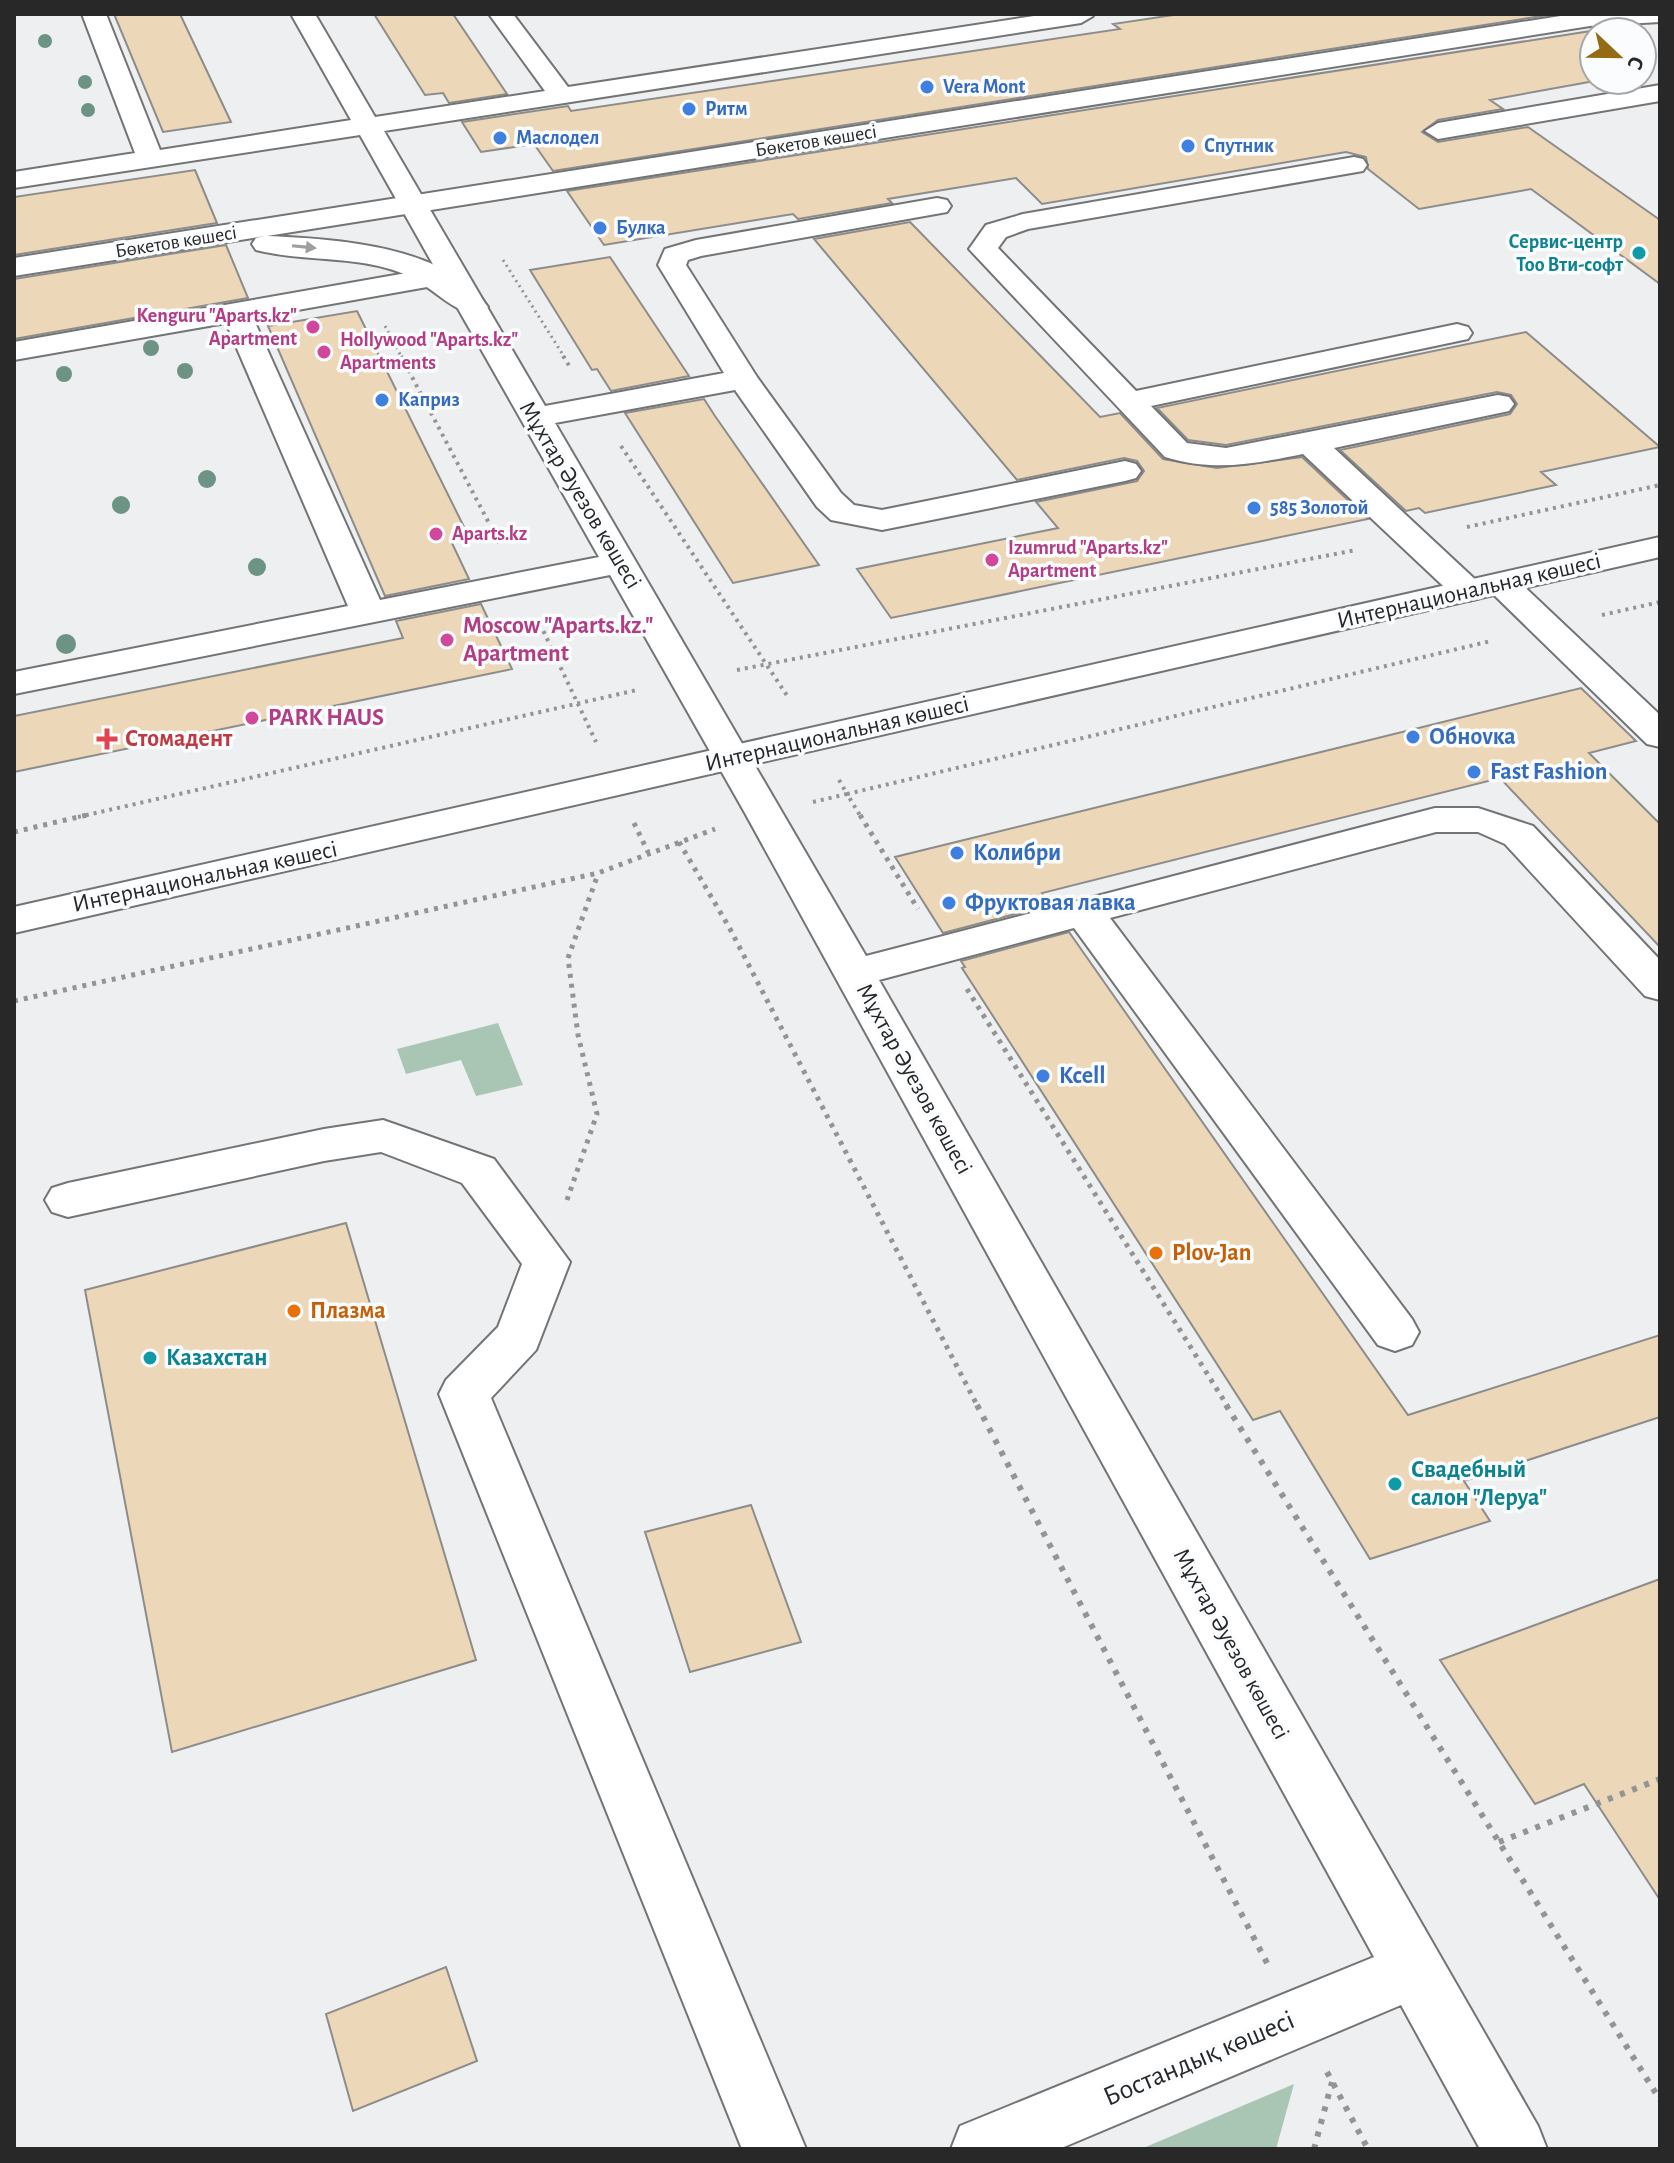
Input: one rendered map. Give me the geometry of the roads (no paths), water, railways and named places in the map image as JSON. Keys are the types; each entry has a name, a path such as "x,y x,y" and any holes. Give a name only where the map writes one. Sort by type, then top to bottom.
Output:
{"main road":[{"path":"94,14 150,158"},
{"path":"303,14 413,205 444,275"},
{"path":"501,14 561,95"},
{"name":"Бөкетов көшесі","path":"1598,16 1619,14"},
{"path":"1598,16 1660,15"},
{"path":"14,180 1081,16"},
{"name":"Бөкетов көшесі","path":"14,267 1578,19"},
{"path":"1438,131 1660,93"},
{"path":"1354,165 1023,222 996,231 983,249 986,256 1127,402 1169,444 1187,454 1231,458 1498,404"},
{"path":"937,206 709,246 675,255 672,260 675,271 743,379 829,500 843,513 855,517 897,517 1125,471"},
{"path":"170,243 275,245 337,251 444,275"},
{"path":"14,351 444,275"},
{"name":"Мұхтар Әуезов көшесі","path":"444,275 473,307 533,418 764,813 1515,2149"},
{"path":"236,312 368,613"},
{"path":"1127,402 1457,333"},
{"path":"533,418 743,379"},
{"path":"1310,443 1413,539 1547,628 1660,736"},
{"name":"Интернациональная көшесі","path":"14,920 1660,547"},
{"path":"14,683 620,563"},
{"path":"854,973 1435,820 1467,818 1519,835 1660,986"},
{"path":"1084,912 1395,1332"},
{"path":"68,1200 324,1145 383,1136 478,1171 546,1262 519,1337 464,1394 774,2149"},
{"name":"Бостандық көшесі","path":"983,2149 1414,1970"}],"place":[{"name":"Vera Mont","path":"927,87"},
{"name":"Ритм","path":"689,109"},
{"name":"Маслодел","path":"500,138"},
{"name":"Спутник","path":"1188,146"},
{"name":"Булка","path":"600,228"},
{"name":"Сервис-центр Тоо Вти-софт","path":"1639,253"},
{"name":"Kenguru \"Aparts.kz\" Apartment","path":"313,327"},
{"name":"Hollywood \"Aparts.kz\" Apartments","path":"324,352"},
{"name":"Каприз","path":"382,400"},
{"name":"585 Золотой","path":"1254,508"},
{"name":"Aparts.kz","path":"436,534"},
{"name":"Izumrud \"Aparts.kz\" Apartment","path":"992,560"},
{"name":"Moscow \"Aparts.kz.\" Apartment","path":"447,640"},
{"name":"PARK HAUS","path":"252,718"},
{"name":"Обноvка","path":"1413,737"},
{"name":"Стомадент","path":"107,739"},
{"name":"Fast Fashion","path":"1474,772"},
{"name":"Колибри","path":"957,853"},
{"name":"Фруктовая лавка","path":"949,903"},
{"name":"Kcell","path":"1043,1076"},
{"name":"Plov-Jan","path":"1156,1253"},
{"name":"Плазма","path":"294,1311"},
{"name":"Казахстан","path":"150,1358"},
{"name":"Свадебный салон \"Леруа\"","path":"1395,1484"}]}
